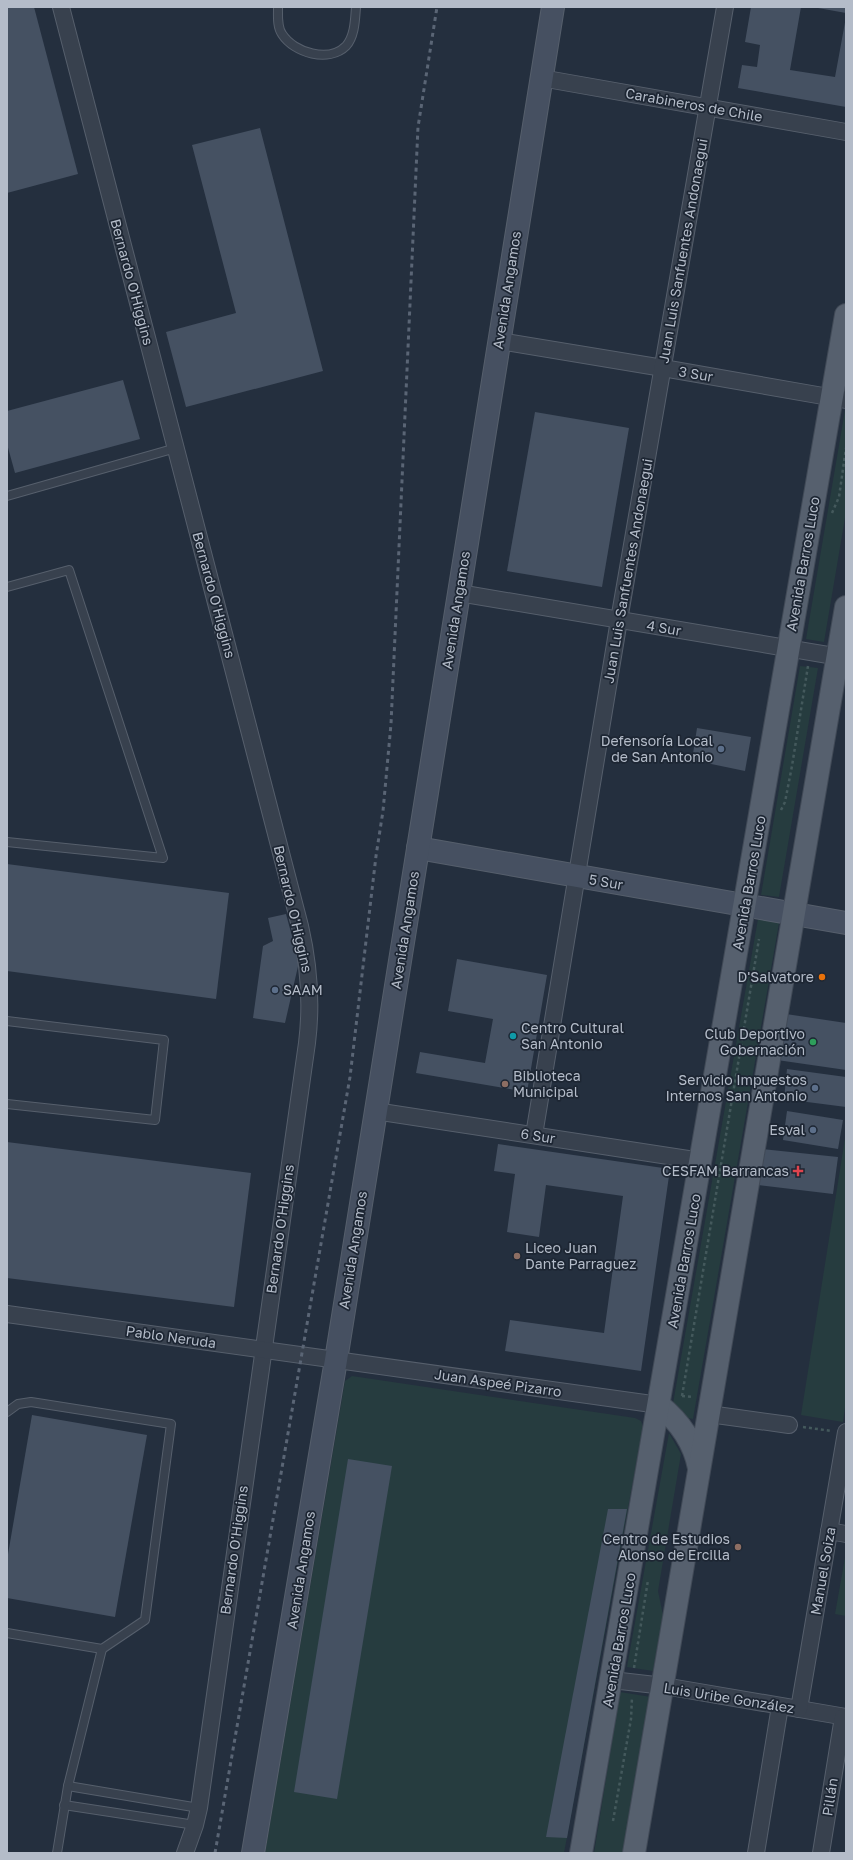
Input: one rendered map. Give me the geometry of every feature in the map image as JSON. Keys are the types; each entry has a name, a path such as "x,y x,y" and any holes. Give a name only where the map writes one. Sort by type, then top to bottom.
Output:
{"main road":[{"name":"Avenida Barros Luco","path":"581,1853 622,1681 668,1399 701,1161 789,649 839,399 846,315"},
{"path":"634,1853 664,1686 794,914 842,658 846,607"},
{"path":"668,1399 675,1419 689,1438 698,1460 700,1471"}],"street":[{"name":"Bernardo O'Higgins","path":"61,7 300,926 309,973 310,997 308,1036 262,1350 198,1808 195,1825 185,1853"},
{"name":"Avenida Angamos","path":"254,1853 336,1360 553,7"},
{"name":"Juan Luis Sanfuentes Andonaegui","path":"534,1135 619,620 664,368 725,7"},
{"name":"Carabineros de Chile","path":"541,78 846,132"},
{"name":"3 Sur","path":"499,341 839,399"},
{"name":"4 Sur","path":"459,593 842,658"},
{"name":"5 Sur","path":"418,848 846,923"},
{"name":"6 Sur","path":"375,1111 701,1161"},
{"name":"Pablo Neruda","path":"7,1314 336,1360"},
{"name":"Juan Aspeé Pizarro","path":"336,1360 668,1399"},
{"path":"711,1406 789,1425"},
{"name":"Manuel Soiza","path":"799,1709 846,1432"},
{"path":"829,1532 846,1534"},
{"name":"Luis Uribe González","path":"622,1681 664,1686 845,1717"},
{"path":"756,1853 780,1706"},
{"name":"Pillán","path":"821,1853 845,1717"}],"lane":[{"path":"278,7 278,20 282,35 301,50 331,55 346,45 355,27 356,7"},
{"path":"7,496 176,448"},
{"path":"7,587 70,570 162,858 7,842"},
{"path":"7,1021 164,1040 155,1120 7,1104"},
{"path":"7,1412 18,1404 31,1402 171,1424 145,1620 102,1649 68,1786 57,1853"},
{"path":"7,1633 102,1649"},
{"path":"68,1786 198,1808"},
{"path":"64,1805 195,1825"}],"path":[{"path":"831,514 839,497 846,448"},
{"path":"780,812 785,802 792,766 810,652"},
{"path":"711,1406 668,1399 760,935"},
{"path":"789,1425 846,1432"},
{"path":"613,1821 631,1719 622,1681 650,1572"}],"green space":[{"path":"845,410 846,512 824,642 806,639"},
{"path":"800,666 818,668 779,897 761,895"},
{"path":"758,919 779,923 693,1419 671,1415"},
{"path":"846,1132 846,1401 843,1422 801,1415"},
{"path":"352,1376 635,1418 641,1421 643,1427 564,1853 265,1853 345,1381"},
{"path":"669,1433 681,1454 658,1591 663,1615 653,1671 627,1667"},
{"path":"846,1552 846,1616 835,1614"},
{"path":"620,1692 651,1697 624,1853 594,1853"}],"building":[{"path":"7,7 34,7 78,174 7,193"},
{"path":"751,7 801,7 790,70 835,77 846,17 846,107 738,88 742,65 757,67 760,45 745,42"},
{"path":"846,7 846,13 818,8"},
{"path":"260,128 323,371 186,407 166,332 236,313 192,145"},
{"path":"123,380 140,439 15,473 7,444 7,411"},
{"path":"535,412 629,428 602,587 507,571"},
{"name":"Defensoría Local de San Antonio","path":"697,728 751,737 745,771 692,760"},
{"path":"7,864 229,893 216,999 7,971"},
{"name":"SAAM","path":"286,914 299,962 285,1023 253,1018 263,946 273,941 268,918"},
{"name":"Centro Cultural San Antonio","path":"457,959 547,975 527,1092 416,1073 420,1052 485,1063 493,1019 448,1011"},
{"name":"Club Deportivo Gobernación","path":"786,1014 846,1023 846,1070 777,1060"},
{"name":"Servicio Impuestos Internos San Antonio","path":"787,1069 846,1077 846,1107 784,1099"},
{"name":"Esval","path":"787,1111 843,1120 838,1149 783,1140"},
{"path":"7,1142 251,1173 234,1307 7,1278"},
{"path":"498,1144 670,1169 641,1371 505,1351 510,1320 604,1333 623,1196 546,1185 539,1237 507,1232 515,1174 494,1171"},
{"name":"CESFAM Barrancas","path":"762,1149 838,1157 833,1194 758,1185"},
{"path":"32,1415 147,1435 115,1617 7,1598 7,1560"},
{"path":"348,1459 392,1466 337,1799 294,1792"},
{"path":"608,1509 627,1509 567,1838 546,1837"}],"railway":[{"path":"215,1853 350,1077 376,856 383,811 391,724 418,127 437,7"}],"place":[{"name":"Defensoría Local de San Antonio","path":"721,749"},
{"name":"D'Salvatore","path":"822,977"},
{"name":"SAAM","path":"275,990"},
{"name":"Centro Cultural San Antonio","path":"513,1036"},
{"name":"Club Deportivo Gobernación","path":"813,1042"},
{"name":"Biblioteca Municipal","path":"505,1084"},
{"name":"Servicio Impuestos Internos San Antonio","path":"815,1088"},
{"name":"Esval","path":"813,1130"},
{"name":"CESFAM Barrancas","path":"798,1171"},
{"name":"Liceo Juan Dante Parraguez","path":"517,1256"},
{"name":"Centro de Estudios Alonso de Ercilla","path":"738,1547"}]}
